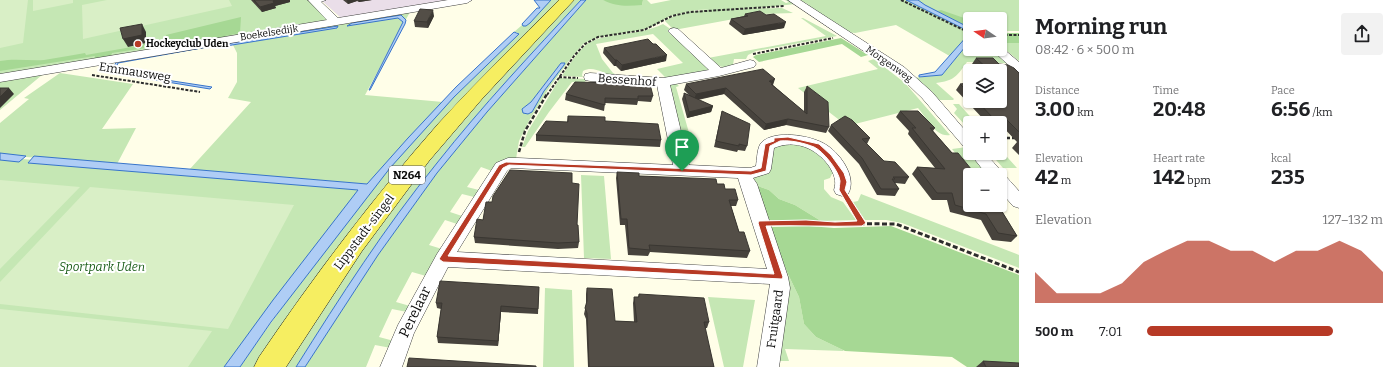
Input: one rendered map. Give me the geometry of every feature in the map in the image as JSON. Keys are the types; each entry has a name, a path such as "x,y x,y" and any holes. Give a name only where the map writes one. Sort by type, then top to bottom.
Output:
{"main road":[{"name":"Lippstadt-singel","path":"269,367 348,252 414,166 462,111 567,0"}],"street":[{"name":"Boekelsedijk","path":"0,78 466,0"},
{"path":"317,1 336,22"},
{"name":"Morgenweg","path":"796,2 900,70 913,81 963,137"},
{"path":"674,31 719,72"},
{"path":"1005,56 1019,68"},
{"name":"Bessenhof","path":"590,77 663,82 719,72 750,64"},
{"name":"Bessenhof","path":"663,82 682,171"},
{"path":"779,277 443,259 501,167 508,163 751,173 764,169 767,145 777,141 776,140 788,139 817,146 829,157 841,173 844,182 842,190"},
{"path":"983,160 990,168"},
{"name":"Fruitgaard","path":"743,173 749,184 779,277 780,288 768,367"},
{"path":"1007,188 1019,202"},
{"name":"Perelaar","path":"391,367 405,331 443,259"}],"path":[{"path":"901,0 963,30"},
{"path":"519,147 522,137 539,106 581,48 590,41 606,36 643,30 658,25 670,16 676,14 714,9 771,8 796,2"},
{"path":"1007,35 1019,34"},
{"path":"750,64 750,56 753,54 847,35"},
{"name":"Emmausweg","path":"68,66 73,72 200,92"},
{"path":"559,77 590,77"},
{"path":"1007,138 1019,138"},
{"path":"842,190 862,223"},
{"path":"762,223 806,222 835,224 896,224 1019,272"}],"shaded area":[{"path":"321,0 447,0 349,17 340,17"}],"green space":[{"path":"0,0 309,0 332,21 48,70 0,110"},
{"path":"0,0 28,0 23,43 0,48"},
{"path":"33,0 73,0 73,3 33,11"},
{"path":"107,0 229,0 232,6 83,39 82,5"},
{"path":"551,0 561,0 258,367 240,367 313,266 389,168 420,133 484,67 518,35 517,32 514,32"},
{"path":"573,0 581,0 489,100 399,212 329,315 296,367 280,367 384,216 459,124"},
{"path":"586,0 603,0 642,5 643,0 647,0 651,4 671,0 781,0 786,3 789,2 785,0 789,0 795,4 769,7 697,10 670,16 655,25 642,30 600,37 583,44 549,88 530,119 519,141 516,159 502,161 492,171 481,167 467,187 479,190 474,197 462,194 450,212 462,216 457,224 445,220 429,245 442,249 426,276 412,272 396,302 410,306 407,312 392,309 379,337 394,341 391,348 375,345 366,367 305,367 378,255 437,173 487,112","holes":["561,63 564,63 544,91 532,112 522,109 531,102"]},
{"path":"603,0 643,0 642,5 627,6 613,4"},
{"path":"800,0 1019,0 1019,31 1007,31 1007,12 963,12 963,46 953,58 896,25 855,33 846,32 803,5 808,3 800,3"},
{"path":"782,8 793,13 761,14 674,30 665,21 688,12 704,10"},
{"path":"941,10 963,18 963,24 937,11"},
{"path":"410,12 365,95 443,102 408,138 368,184 189,170 251,102 228,98 237,82 237,53 231,41"},
{"path":"241,17 240,33 225,36 225,38 201,42 201,39 168,44 166,35"},
{"path":"801,18 837,36 756,51 748,55 746,59 734,59 733,65 729,67 720,66 708,58 826,36"},
{"path":"663,24 672,30 709,70 666,78 657,69 683,63 653,34 596,44 602,59 615,74 615,76 595,69 587,69 583,71 583,77 562,76 580,51 594,40 654,28"},
{"path":"1007,33 1019,33 1019,43 1007,43"},
{"path":"841,38 868,55 861,57 842,44 759,62 753,57 756,55"},
{"path":"164,39 166,45 112,53 111,56 94,59 95,56 0,71 0,61 44,60 85,53 86,55"},
{"path":"1007,43 1019,43 1019,61 1007,51"},
{"path":"963,50 963,56 1000,56 1010,65 1005,63 967,62 963,64 963,67 954,77 947,81 936,83 954,99 953,100 937,100 913,78 942,75"},
{"path":"874,59 905,83 950,135 945,135 936,130 918,108 847,126 798,88 878,69 868,61"},
{"path":"60,73 133,84 102,129 136,128 117,164 0,155 0,123 29,99 24,98"},
{"path":"560,78 587,79 584,83 572,82 525,147 522,147 528,131"},
{"path":"676,83 679,86 676,87 695,154 684,154 669,85"},
{"path":"953,104 959,104 970,116 963,116 963,123 954,113 957,109"},
{"path":"792,142 818,151 836,174 832,174 830,178 824,180 824,189 831,197 843,202 856,220 821,221 795,205 779,199 769,190 755,185 753,179 773,147"},
{"path":"963,148 963,160 978,160 985,168 967,168 952,149"},
{"name":"Sportpark Uden","path":"0,157 360,189 233,367 0,367"},
{"path":"1007,157 1017,168 1007,168 1003,168 996,160 1007,160"},
{"path":"581,175 604,176 611,259 584,258"},
{"path":"0,180 80,187 0,269"},
{"path":"755,185 769,190 779,199 795,205 821,221 767,220"},
{"path":"90,187 294,205 228,329 0,304 0,282"},
{"path":"861,194 1019,255 1019,268 902,223 886,220 865,220 853,202 858,201"},
{"path":"809,226 834,228 891,226 1019,275 1019,367 967,367 952,357 845,351 816,337 804,324 799,297 769,227"},
{"path":"787,272 799,297 804,324 816,337 845,351 785,349 789,361 778,361 786,296"},
{"path":"545,288 572,290 574,367 543,367"},
{"path":"708,297 755,300 743,367 724,367"},
{"path":"0,309 212,331 188,367 0,367"}],"water":[{"path":"534,0 551,0 530,23 523,26 522,24 537,8 540,8"},
{"path":"581,0 586,0 487,112 437,173 378,255 305,367 296,367 364,263 418,187 489,100"},
{"path":"906,0 918,0 963,24 963,28"},
{"path":"401,15 406,20 405,24 369,90 403,22 398,18 347,26 352,23"},
{"path":"338,26 337,28 226,46 231,43"},
{"path":"514,32 519,34 454,97 390,168 271,322 240,367 224,367 273,300 358,190 28,163 34,156 367,184 456,87"},
{"path":"963,41 963,50 942,75 919,77 919,75 935,72"},
{"path":"207,47 118,63 114,72 212,87 210,89 112,73 116,62"},
{"path":"561,63 565,63 544,91 532,112 528,114 523,113 522,109 531,102"},
{"path":"0,153 26,156 19,162 0,160"}],"building":[{"path":"254,0 275,0 273,1 274,3 260,7"},
{"path":"420,9 433,10 427,22 414,21"},
{"path":"760,11 766,15 774,14 786,22 745,29 731,19 748,16 745,14"},
{"path":"142,24 142,35 123,39 120,28"},
{"path":"648,39 653,44 656,44 667,55 622,65 604,48"},
{"path":"976,58 993,58 999,64 982,64"},
{"path":"1008,65 1019,73 1019,132 1007,120 1007,116 991,116 984,108 1007,108"},
{"path":"763,69 775,79 769,81 773,84 771,84 807,114 807,86 828,102 829,127 788,119 766,124 726,88 696,94 686,84"},
{"path":"575,82 650,84 653,96 638,96 638,99 605,98 605,105 566,94"},
{"path":"0,88 9,88 0,97"},
{"path":"684,93 713,106 689,112"},
{"path":"722,111 750,124 747,146 739,144 739,146 716,141"},
{"path":"900,111 918,111 935,128 930,128 952,153 958,153 970,168 963,168 963,207 955,205 952,193 937,193 917,167 945,169 912,128 916,128"},
{"path":"568,116 605,117 605,121 658,124 661,140 536,135 546,121 568,122"},
{"path":"845,116 852,120 870,138 862,139 884,161 895,162 909,177 893,177 895,179 892,179 899,189 881,189 862,158 831,125"},
{"path":"510,170 572,173 572,183 579,184 577,225 579,242 558,243 474,237 477,219 483,220 486,202 492,202 493,196"},
{"path":"617,172 639,173 639,176 716,179 717,184 724,184 725,189 735,189 738,200 729,200 739,232 744,232 750,251 649,245 650,250 629,248 627,219 621,219"},
{"path":"979,212 1002,212 1017,236 998,233 986,214"},
{"path":"440,281 539,287 538,309 501,306 498,341 437,337 442,303 436,303"},
{"path":"587,288 612,289 615,321 637,322 634,297 639,297 639,294 704,298 709,322 704,322 714,367 589,367 587,313 585,308 587,301"},
{"path":"409,358 536,366 536,367 407,367"},
{"path":"983,361 1019,363 1019,367 986,367"}],"place":[{"name":"Hockeyclub Uden","path":"138,44"}],"route":[{"path":"788,139 801,141 817,146 829,157 841,173 844,182 842,190 862,223 762,223 779,277 443,259 501,167 508,163 518,162 682,171 751,173 764,169 767,145 777,141 776,140 788,139"}]}
